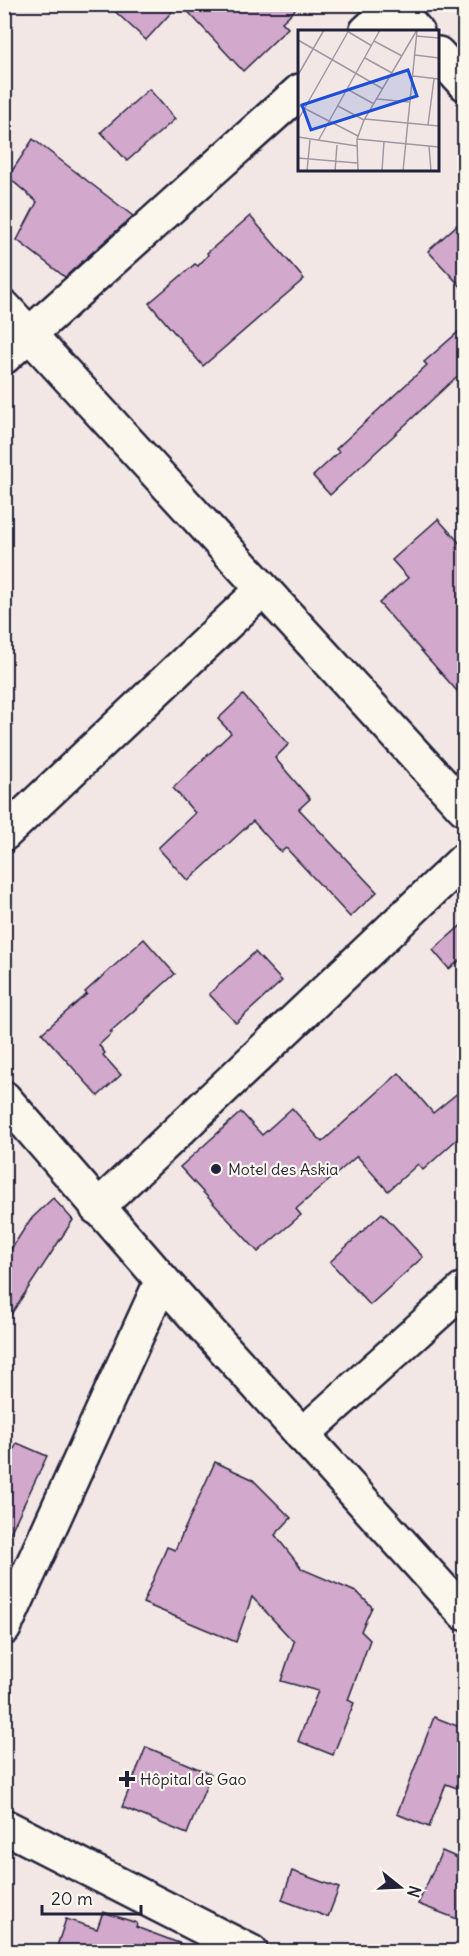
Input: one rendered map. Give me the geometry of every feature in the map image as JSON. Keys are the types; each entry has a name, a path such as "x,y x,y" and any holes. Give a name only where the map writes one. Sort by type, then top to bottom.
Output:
{"street":[{"path":"368,30 394,5 415,30"},
{"path":"439,55 465,83"},
{"path":"4,357 298,93"},
{"path":"4,307 465,808"},
{"path":"4,834 263,588"},
{"path":"97,1208 465,860"},
{"path":"4,1098 97,1208 465,1613"},
{"path":"4,1628 162,1280"},
{"path":"302,1435 465,1289"},
{"path":"4,1826 251,1952"}],"building":[{"path":"107,4 179,4 146,40"},
{"path":"181,4 301,4 282,22 288,28 243,71"},
{"path":"149,89 175,119 127,161 101,132"},
{"path":"33,139 133,216 65,277 17,240 37,202 8,177"},
{"path":"250,216 304,279 203,366 149,303 195,264 198,266 208,255 207,253"},
{"path":"465,218 465,291 428,251"},
{"path":"465,326 465,369 330,495 313,476 339,452 336,449 427,365 424,362"},
{"path":"438,519 465,549 465,700 379,603 408,578 392,560"},
{"path":"243,695 289,744 275,758 310,799 299,809 377,892 350,917 286,848 281,852 253,821 188,881 158,848 195,813 173,788 231,733 218,719"},
{"path":"465,922 465,956 449,969 433,950"},
{"path":"144,939 175,974 110,1032 112,1033 99,1045 105,1053 103,1055 121,1075 98,1096 42,1033 87,994 85,992"},
{"path":"255,952 282,981 236,1023 209,994"},
{"path":"399,1073 433,1113 465,1087 465,1132 423,1170 418,1164 388,1191 357,1156 296,1209 301,1215 258,1252 180,1167 241,1112 262,1135 292,1108 322,1142"},
{"path":"53,1198 73,1220 4,1325 4,1260 30,1220"},
{"path":"382,1213 423,1257 370,1305 330,1262"},
{"path":"17,1443 47,1456 4,1546 4,1470"},
{"path":"215,1462 252,1479 291,1518 275,1535 302,1569 358,1593 372,1607 361,1631 370,1640 348,1700 354,1703 333,1755 298,1741 318,1691 281,1681 294,1642 252,1597 236,1642 143,1603 167,1547 175,1550"},
{"path":"434,1717 465,1729 465,1791 446,1784 429,1827 397,1814"},
{"path":"146,1747 211,1774 187,1834 122,1807"},
{"path":"442,1851 465,1861 465,1922 418,1904"},
{"path":"292,1871 339,1888 328,1917 282,1900"},
{"path":"103,1912 137,1923 136,1927 195,1949 194,1952 55,1952 66,1919 97,1929"}],"place":[{"name":"Motel des Askia","path":"216,1169"},
{"name":"Hôpital de Gao","path":"127,1779"}]}
